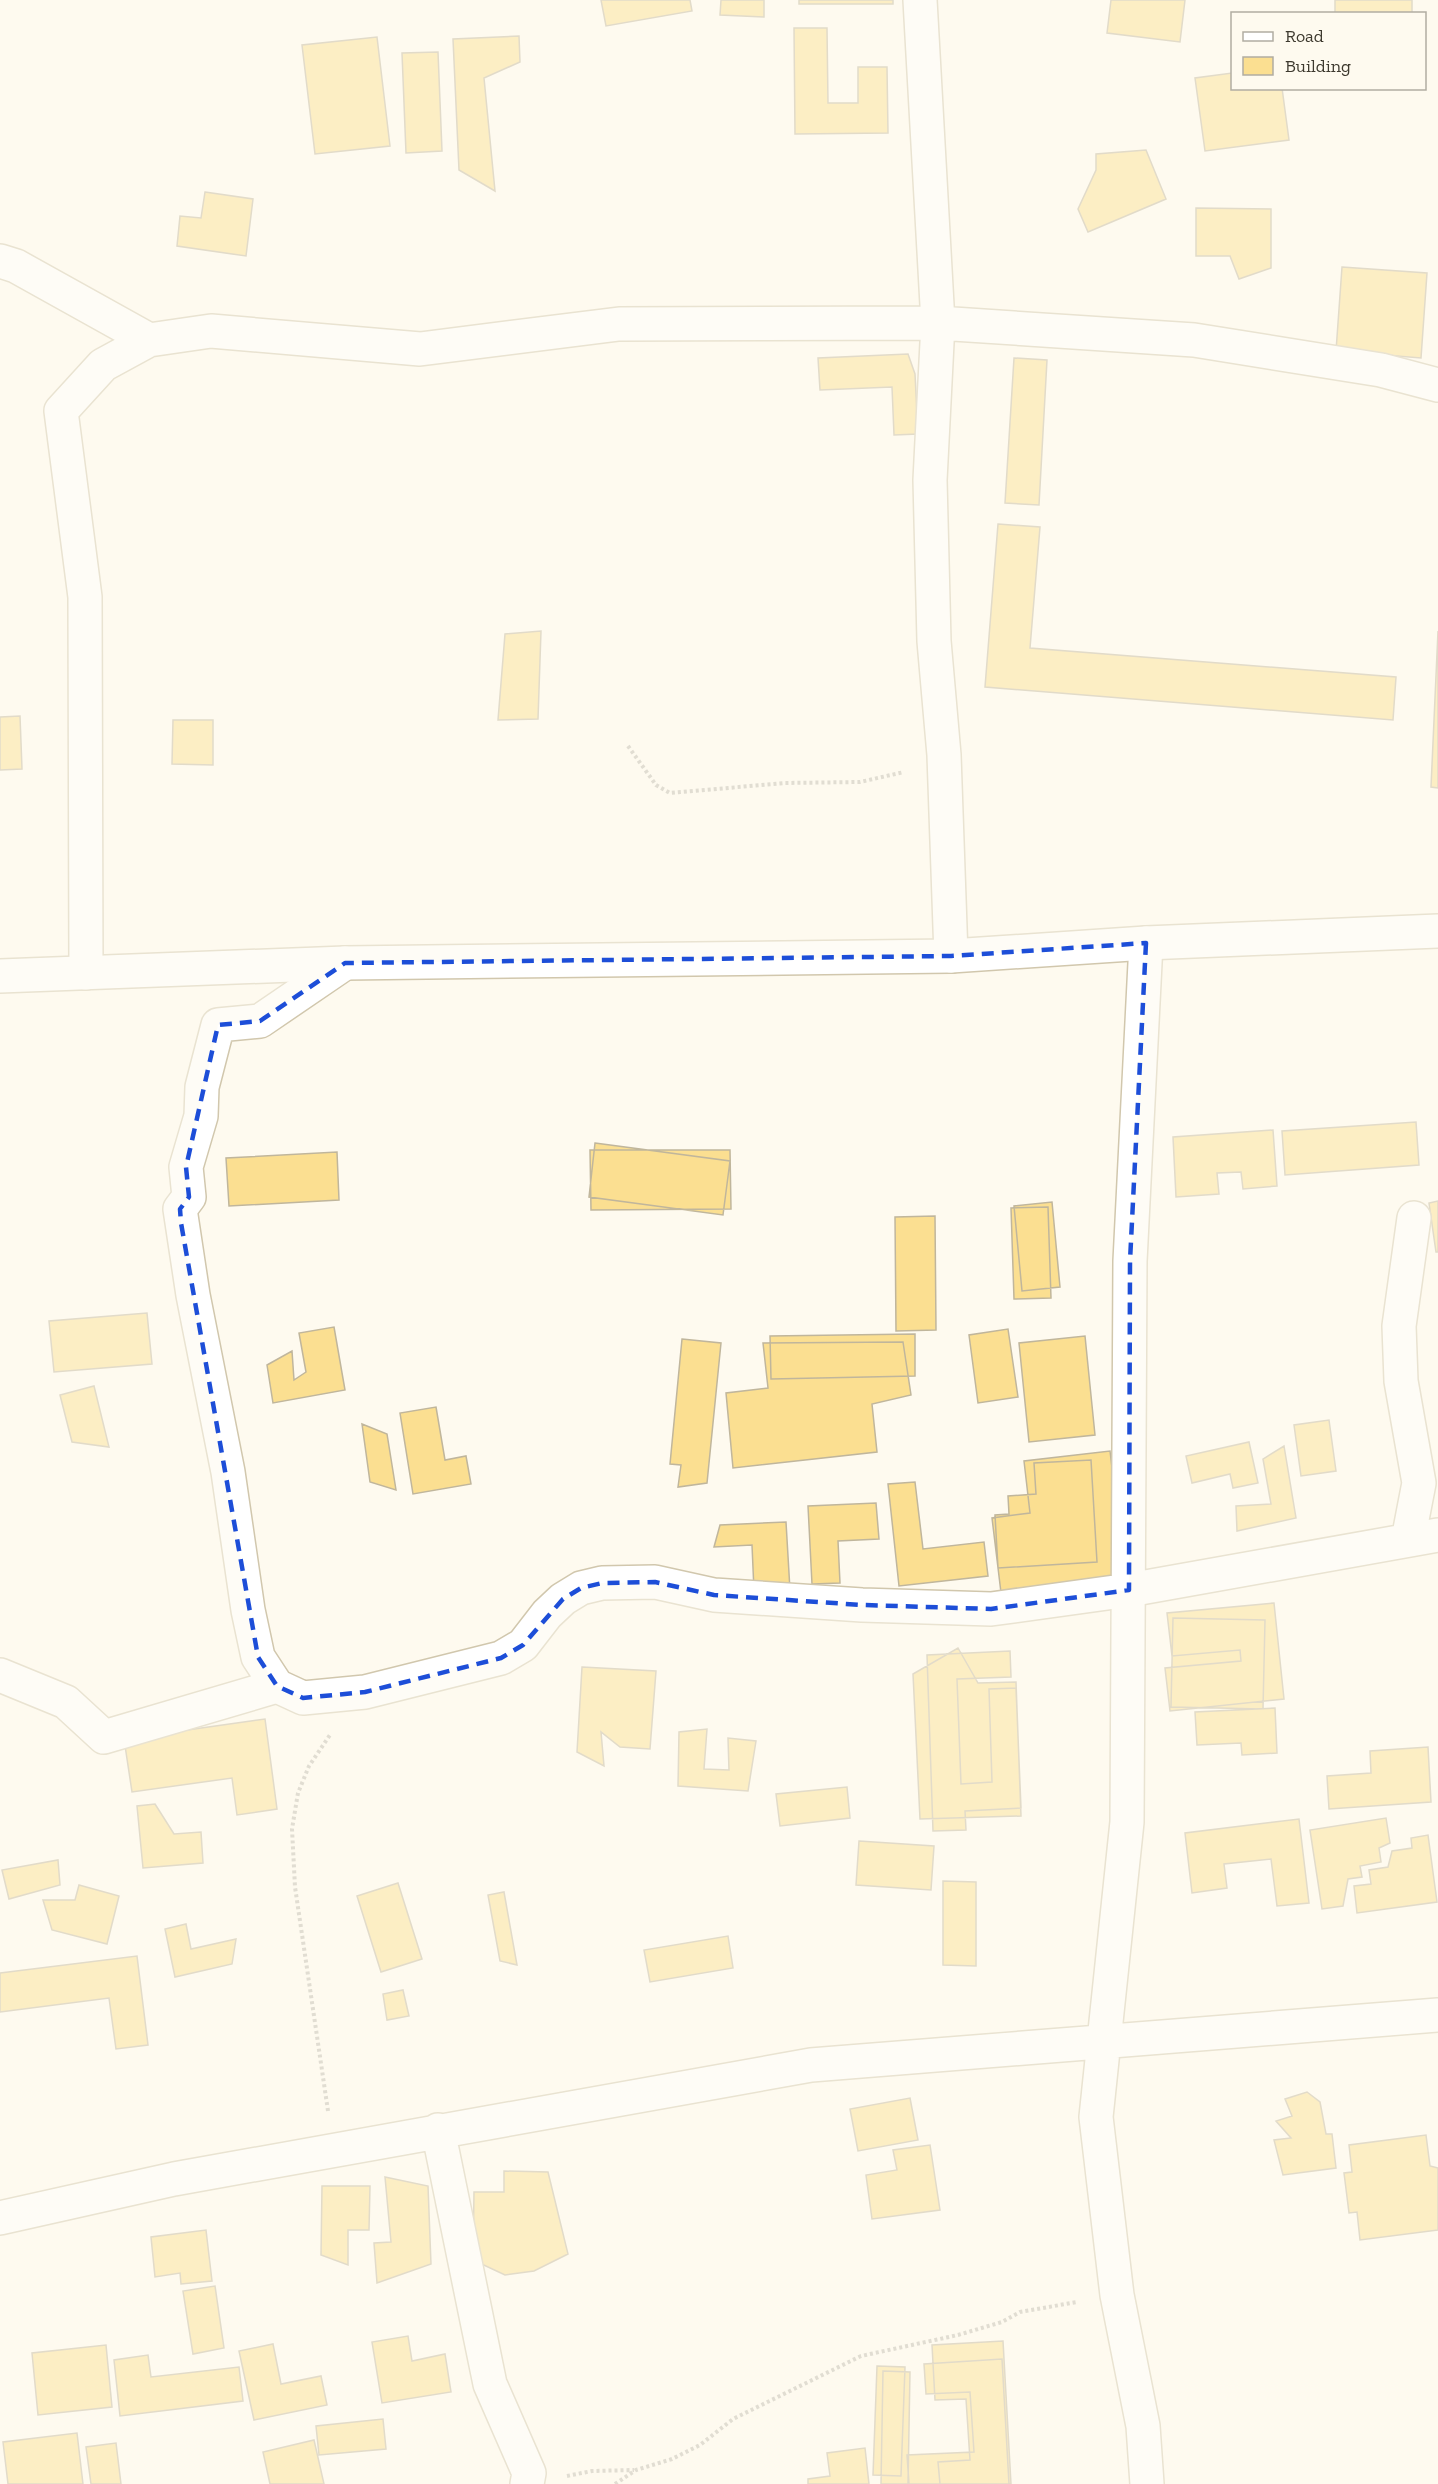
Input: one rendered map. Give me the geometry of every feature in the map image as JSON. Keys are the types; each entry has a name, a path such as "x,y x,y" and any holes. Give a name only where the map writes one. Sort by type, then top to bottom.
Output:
{"street":[{"path":"920,0 938,322 930,480 934,641 944,755 951,956"},
{"path":"0,261 16,266 149,340"},
{"path":"86,973 85,597 61,411 103,364 149,340 211,331 420,349 619,324 938,322 1194,340 1381,370 1438,385"},
{"path":"0,976 345,963 951,956 1146,943 1438,931"},
{"path":"1146,943 1130,1261 1127,1822 1096,2117 1117,2295 1143,2426 1147,2484"},
{"path":"345,963 260,1021 218,1025 202,1087 201,1116 186,1167 189,1197 180,1209 193,1295 228,1472 258,1657 277,1686 303,1698 365,1692 501,1658 523,1645 547,1614 581,1587 655,1582 726,1596 862,1605 991,1609 1129,1590 1423,1537 1419,1483 1401,1381 1399,1326 1414,1218"},
{"path":"0,1675 66,1702 104,1737 277,1686"},
{"path":"0,2218 174,2179 811,2065 1438,2015"},
{"path":"438,2130 490,2384 530,2473 527,2484"}],"path":[{"path":"628,746 656,784 670,793 785,783 860,782 904,772 944,755"},
{"path":"334,2149 295,1887 292,1829 298,1792 309,1766 337,1724 365,1692"},
{"path":"615,2484 636,2470 672,2459 700,2445 733,2419 861,2356 958,2335 1002,2322 1020,2312 1117,2295"}],"highlighted area":[{"path":"1146,943 1130,1261 1129,1590 991,1609 862,1605 714,1595 655,1582 602,1583 581,1588 563,1599 523,1645 501,1658 365,1692 303,1698 277,1686 258,1657 181,1223 180,1209 189,1197 186,1167 218,1025 260,1021 345,963 951,956"}],"building":[{"path":"601,0 690,0 692,11 606,26"},
{"path":"721,0 764,0 764,17 720,15"},
{"path":"799,0 893,0 893,4 799,4"},
{"path":"1111,0 1185,0 1180,42 1107,33"},
{"path":"1335,0 1412,0 1412,12 1335,12"},
{"path":"794,28 827,28 828,103 858,103 858,67 887,67 888,133 795,134"},
{"path":"519,36 520,62 484,78 495,191 459,170 453,39"},
{"path":"377,37 390,146 315,154 302,45"},
{"path":"438,52 442,151 406,153 402,53"},
{"path":"1231,73 1231,90 1282,90 1289,140 1205,151 1195,78"},
{"path":"1146,150 1166,199 1088,232 1078,209 1096,170 1096,154"},
{"path":"205,192 253,199 246,256 177,246 180,216 201,218"},
{"path":"1196,208 1271,209 1271,268 1239,279 1230,256 1196,256"},
{"path":"1342,267 1427,273 1421,358 1336,351"},
{"path":"908,354 915,374 918,434 894,435 892,387 820,390 818,358"},
{"path":"1014,358 1047,360 1039,505 1005,503"},
{"path":"998,524 1040,527 1030,648 1396,677 1393,720 985,687"},
{"path":"541,631 538,719 498,720 505,634"},
{"path":"1438,631 1438,788 1431,787"},
{"path":"20,716 22,769 0,770 0,717"},
{"path":"173,720 213,720 213,765 172,764"},
{"path":"1416,1122 1419,1165 1285,1175 1282,1131"},
{"path":"1273,1130 1277,1186 1243,1189 1241,1172 1217,1173 1219,1194 1176,1197 1173,1137"},
{"path":"595,1143 730,1161 723,1215 589,1197"},
{"path":"590,1150 730,1150 731,1209 591,1210"},
{"path":"337,1152 339,1200 229,1206 226,1158"},
{"path":"1438,1201 1438,1252 1436,1252 1429,1203"},
{"path":"1052,1202 1060,1287 1022,1291 1014,1206"},
{"path":"1048,1207 1051,1298 1014,1299 1011,1208"},
{"path":"935,1216 936,1330 896,1331 895,1217"},
{"path":"147,1313 152,1364 54,1372 49,1321"},
{"path":"334,1327 345,1390 273,1403 267,1365 292,1351 294,1380 306,1372 299,1333"},
{"path":"1008,1329 1018,1397 978,1403 969,1335"},
{"path":"915,1334 915,1376 771,1379 770,1336"},
{"path":"1085,1336 1095,1435 1029,1442 1019,1343"},
{"path":"682,1339 721,1343 707,1483 678,1487 681,1465 670,1464"},
{"path":"903,1342 911,1395 872,1404 877,1452 733,1468 726,1393 768,1388 763,1343"},
{"path":"94,1386 109,1447 72,1442 60,1395"},
{"path":"436,1407 445,1460 466,1456 471,1484 413,1494 400,1413"},
{"path":"1329,1420 1336,1471 1301,1476 1294,1425"},
{"path":"362,1424 387,1434 396,1490 370,1482"},
{"path":"1249,1442 1258,1483 1233,1488 1230,1474 1192,1483 1186,1456"},
{"path":"1284,1446 1296,1518 1237,1531 1236,1506 1271,1504 1263,1459"},
{"path":"1110,1451 1126,1587 1002,1601 992,1518 1030,1513 1024,1461"},
{"path":"1091,1460 1097,1562 998,1568 995,1515 1009,1514 1008,1496 1036,1494 1034,1463"},
{"path":"915,1482 923,1549 984,1542 988,1576 899,1586 888,1484"},
{"path":"876,1503 879,1539 838,1541 840,1583 812,1584 808,1506"},
{"path":"786,1522 790,1590 754,1591 752,1545 714,1547 720,1525"},
{"path":"1274,1603 1284,1699 1170,1711 1165,1668 1241,1661 1240,1650 1172,1656 1167,1613"},
{"path":"1173,1618 1265,1620 1263,1709 1171,1707"},
{"path":"958,1648 978,1683 1016,1682 1021,1816 920,1819 913,1674"},
{"path":"1010,1651 1011,1677 957,1679 961,1784 992,1782 989,1689 1016,1688 1021,1808 965,1811 966,1830 933,1831 927,1655"},
{"path":"582,1667 656,1671 650,1749 620,1747 601,1732 604,1766 577,1752"},
{"path":"1275,1708 1277,1753 1242,1755 1241,1743 1197,1745 1195,1712"},
{"path":"265,1719 277,1809 237,1815 232,1778 132,1792 124,1739"},
{"path":"707,1729 704,1769 729,1770 728,1738 756,1741 748,1791 678,1786 679,1732"},
{"path":"1428,1747 1431,1802 1329,1809 1327,1776 1371,1773 1370,1751"},
{"path":"847,1787 850,1818 780,1826 776,1794"},
{"path":"155,1804 174,1834 201,1832 203,1863 143,1868 137,1806"},
{"path":"1386,1818 1390,1843 1379,1848 1381,1862 1360,1866 1362,1877 1348,1879 1343,1906 1322,1909 1310,1830"},
{"path":"1299,1819 1309,1903 1277,1906 1271,1859 1224,1864 1227,1888 1192,1893 1185,1833"},
{"path":"1428,1835 1437,1902 1357,1913 1354,1886 1371,1884 1369,1870 1388,1867 1392,1851 1412,1848 1411,1838"},
{"path":"859,1841 934,1846 931,1890 856,1885"},
{"path":"58,1860 60,1885 9,1899 2,1870"},
{"path":"943,1881 976,1882 976,1966 943,1965"},
{"path":"398,1883 422,1959 381,1972 357,1896"},
{"path":"79,1885 119,1896 107,1944 52,1930 43,1900 75,1900"},
{"path":"504,1892 517,1965 500,1961 488,1895"},
{"path":"186,1924 191,1949 236,1939 232,1964 175,1977 165,1929"},
{"path":"728,1936 733,1968 650,1982 644,1950"},
{"path":"137,1956 148,2045 116,2049 109,1998 0,2012 0,1973"},
{"path":"403,1990 409,2016 387,2020 383,1994"},
{"path":"1307,2092 1320,2102 1326,2134 1332,2134 1336,2168 1283,2175 1274,2140 1291,2138 1276,2121 1292,2116 1285,2099"},
{"path":"910,2098 918,2140 858,2151 850,2109"},
{"path":"1426,2135 1430,2166 1438,2168 1438,2230 1360,2240 1357,2212 1349,2213 1344,2173 1352,2172 1349,2145"},
{"path":"930,2145 940,2210 872,2219 866,2175 897,2170 893,2150"},
{"path":"504,2171 548,2172 568,2254 534,2271 505,2275 473,2260 474,2192 504,2192"},
{"path":"385,2177 428,2186 431,2264 377,2283 374,2243 391,2242"},
{"path":"322,2186 370,2186 369,2230 348,2230 348,2265 321,2255"},
{"path":"206,2230 212,2281 181,2284 180,2273 155,2277 151,2237"},
{"path":"215,2286 224,2348 193,2354 183,2291"},
{"path":"408,2336 412,2361 445,2354 451,2392 382,2403 372,2342"},
{"path":"1003,2341 1011,2484 940,2484 938,2462 970,2460 966,2399 935,2400 932,2345"},
{"path":"273,2344 281,2384 321,2376 327,2405 254,2420 239,2351"},
{"path":"106,2345 112,2407 38,2415 32,2353"},
{"path":"148,2355 151,2377 239,2367 243,2401 120,2416 114,2360"},
{"path":"1002,2359 1009,2484 909,2484 907,2455 974,2452 970,2392 926,2394 924,2364"},
{"path":"877,2366 905,2367 901,2476 873,2475"},
{"path":"883,2371 910,2372 908,2484 881,2484"},
{"path":"383,2419 386,2449 319,2455 316,2426"},
{"path":"77,2433 83,2484 8,2484 3,2442"},
{"path":"314,2440 324,2484 270,2484 263,2452"},
{"path":"116,2443 121,2484 91,2484 86,2447"},
{"path":"865,2448 869,2484 808,2484 808,2479 830,2476 827,2453"}]}
